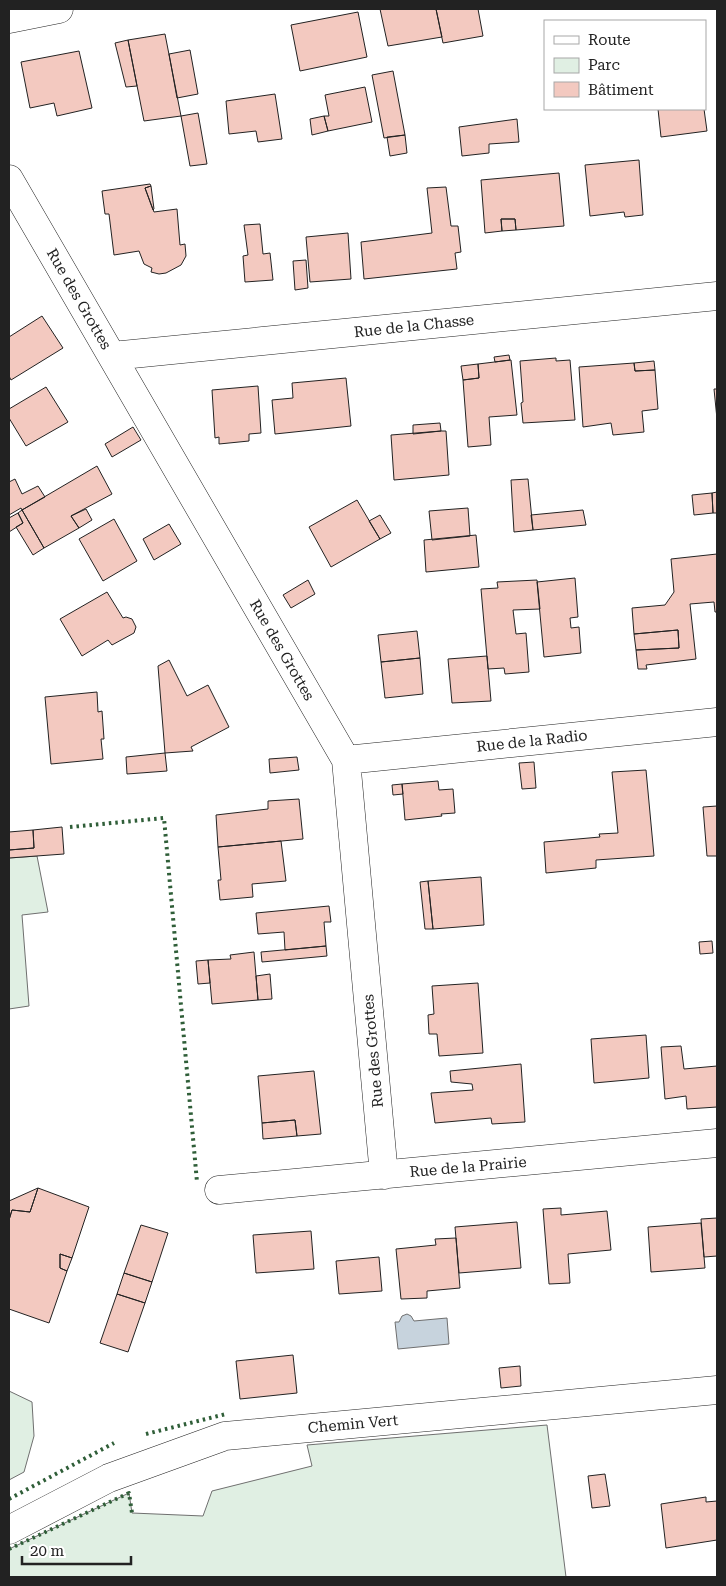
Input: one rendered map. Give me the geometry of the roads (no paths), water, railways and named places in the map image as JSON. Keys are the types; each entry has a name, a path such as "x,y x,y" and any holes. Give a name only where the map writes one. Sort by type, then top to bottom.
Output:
{"street":[{"path":"9,19 59,9"},
{"name":"Rue des Grottes","path":"9,179 346,760 384,1174"},
{"name":"Rue de la Chasse","path":"112,356 717,296"},
{"name":"Rue de la Radio","path":"346,760 717,722"},
{"name":"Rue de la Prairie","path":"219,1190 717,1143"},
{"name":"Chemin Vert","path":"9,1530 109,1478 225,1436 717,1390"}]}
